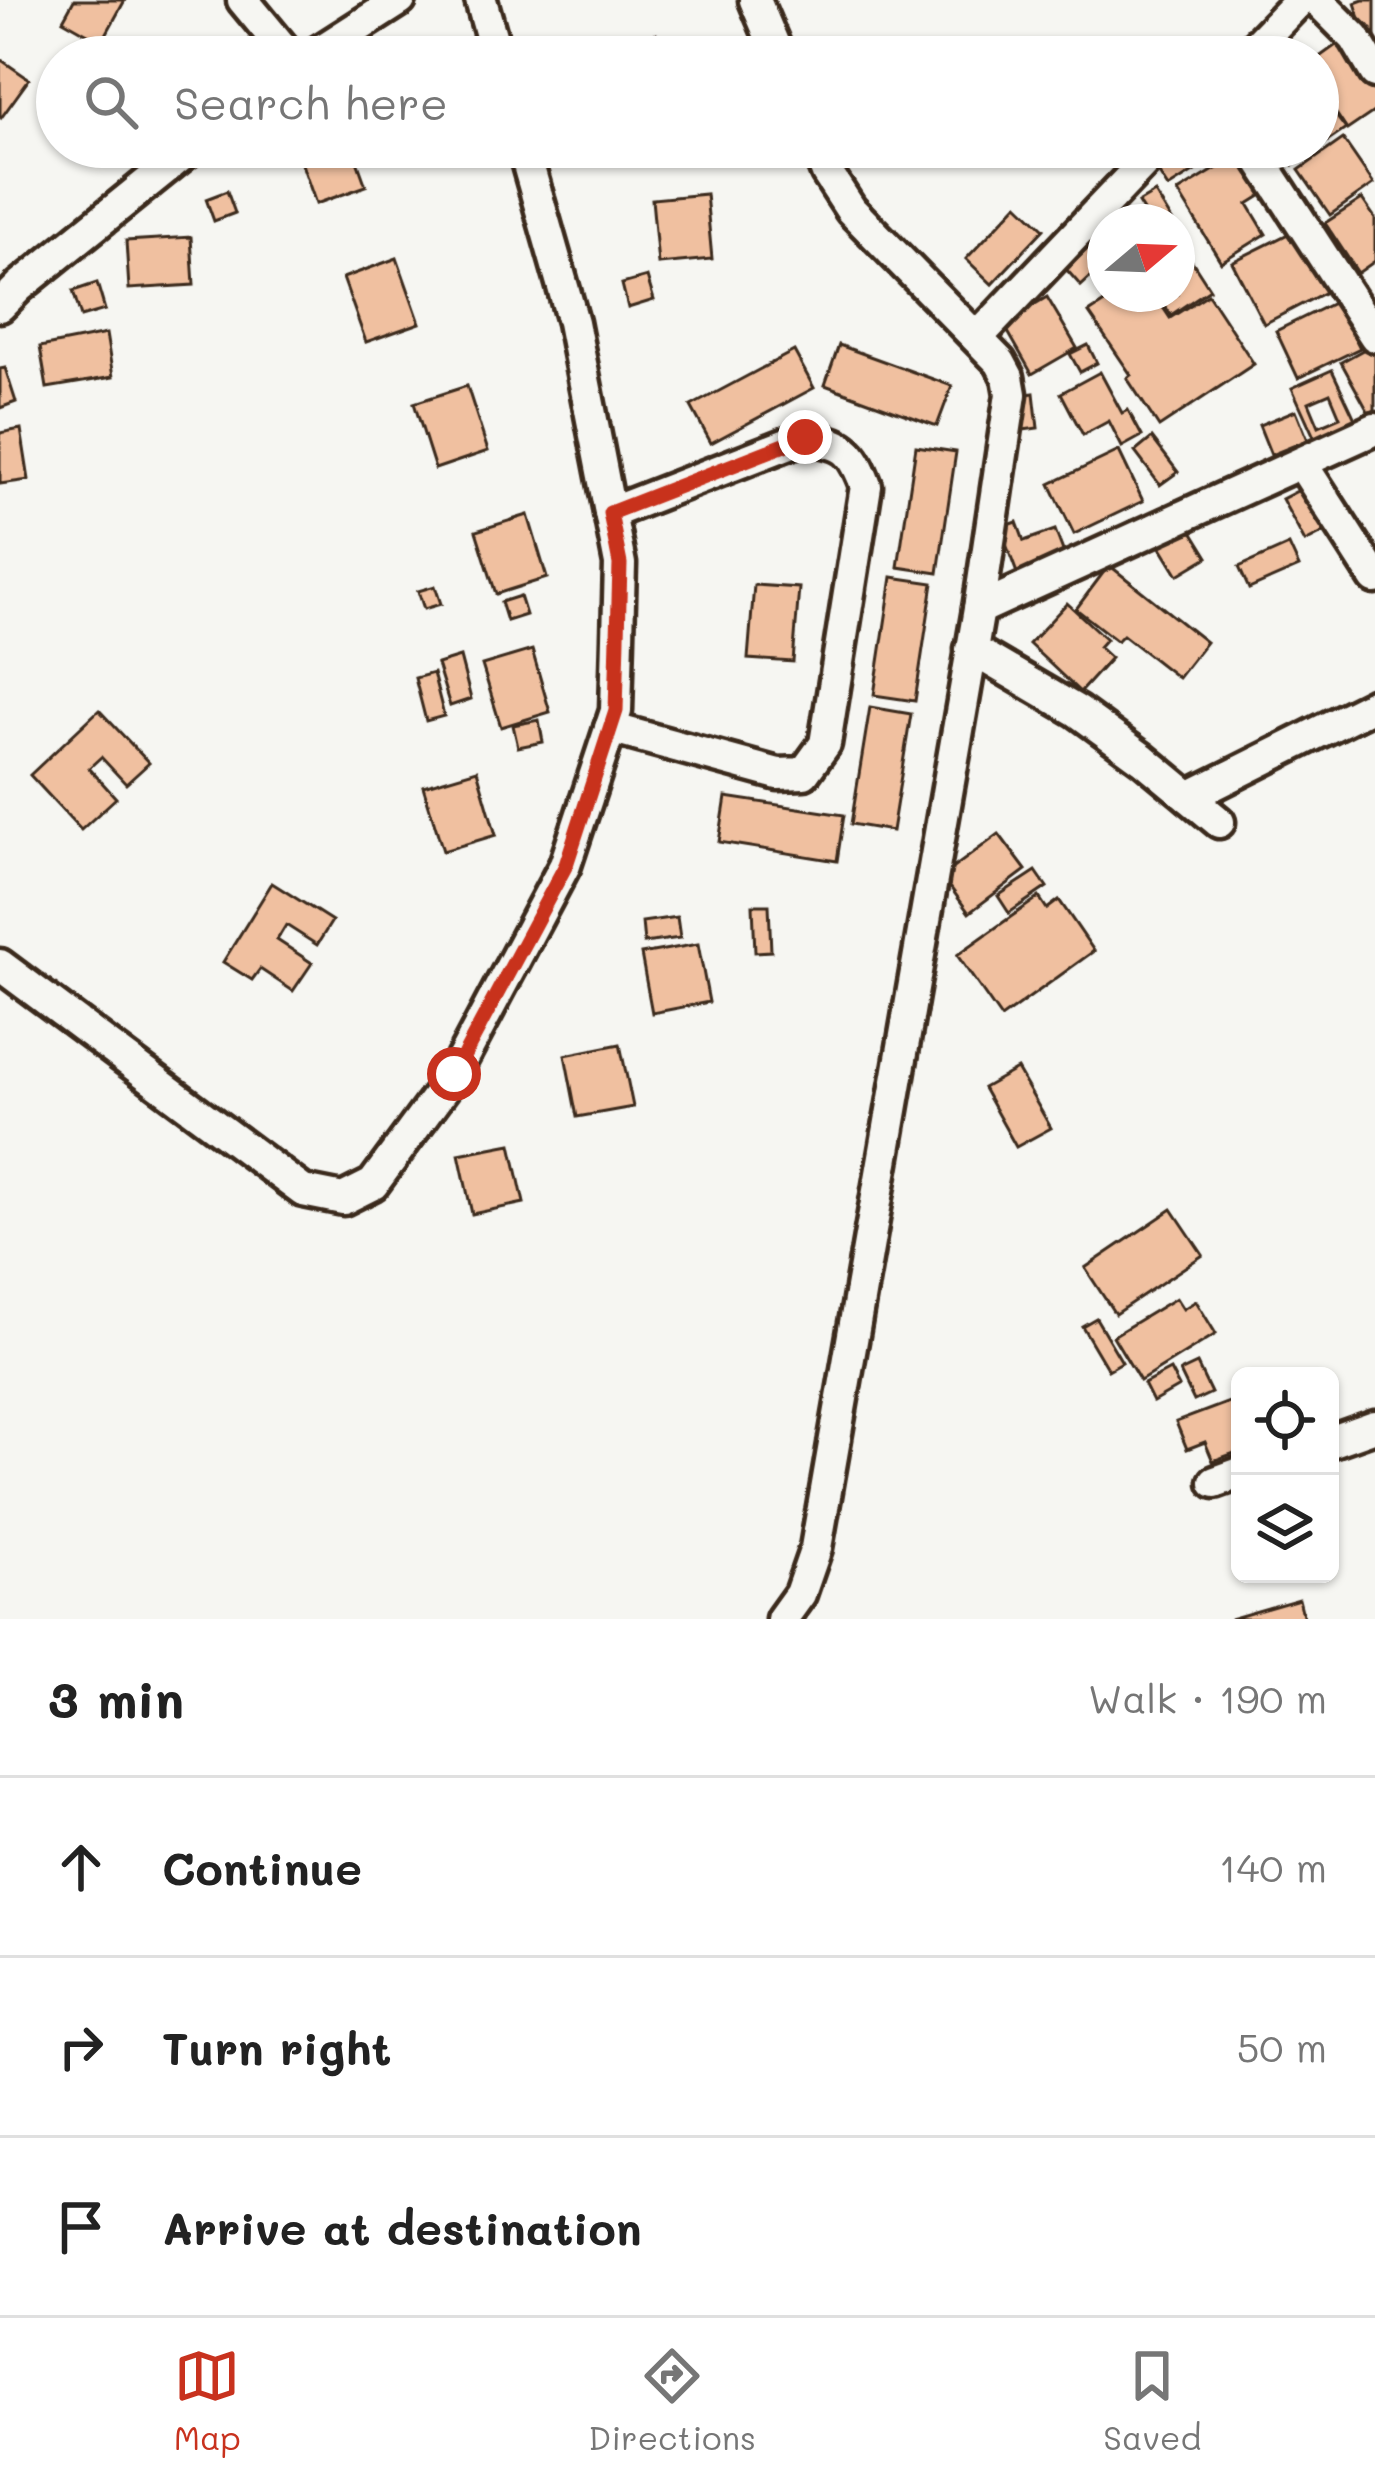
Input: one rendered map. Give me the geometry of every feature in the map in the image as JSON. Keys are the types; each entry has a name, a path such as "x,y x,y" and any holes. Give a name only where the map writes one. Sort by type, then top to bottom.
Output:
{"street":[{"path":"243,0 273,36"},
{"path":"344,36 400,0"},
{"path":"481,0 491,36"},
{"path":"755,0 770,36"},
{"path":"1265,36 1300,0"},
{"path":"1317,0 1354,38 1375,72"},
{"path":"0,306 166,168"},
{"path":"0,965 303,1191 343,1199 373,1184 454,1074 566,865 616,711 620,564 573,322 529,168"},
{"path":"782,1619 800,1594 816,1548 979,609 1011,394 1000,362 851,210 825,168"},
{"path":"977,338 1139,168"},
{"path":"1266,168 1375,336"},
{"path":"979,609 1375,429"},
{"path":"610,513 805,437 833,442 856,458 866,486 825,744 804,773 778,774 610,728"},
{"path":"1302,464 1375,578"},
{"path":"971,649 1077,711 1219,822"},
{"path":"1189,797 1375,704"},
{"path":"1339,1439 1375,1426"}],"building":[{"path":"74,0 125,0 105,36 91,36 63,20"},
{"path":"1375,0 1375,45 1369,46 1355,3"},
{"path":"1346,38 1375,82 1375,111 1347,130 1339,118 1339,43"},
{"path":"0,59 29,79 1,118 0,117"},
{"path":"1343,139 1374,184 1330,215 1299,170 1339,168"},
{"path":"303,168 360,168 366,186 316,204"},
{"path":"1158,168 1200,168 1168,188"},
{"path":"1218,168 1247,168 1264,194 1248,204 1266,234 1221,262 1195,220 1195,204 1185,204 1178,192"},
{"path":"227,191 235,213 214,221 206,199"},
{"path":"1155,193 1162,204 1139,204"},
{"path":"706,194 712,259 658,264 652,199"},
{"path":"1362,199 1375,218 1375,261 1358,273 1325,223"},
{"path":"1018,204 1044,229 992,284 966,259"},
{"path":"1298,229 1329,290 1264,324 1232,262"},
{"path":"191,237 194,285 129,289 126,241"},
{"path":"1087,250 1087,280 1081,286 1066,269"},
{"path":"397,258 420,323 366,342 343,278"},
{"path":"1195,266 1210,289 1195,299"},
{"path":"647,277 654,300 628,308 622,284"},
{"path":"97,283 105,310 81,317 73,291"},
{"path":"1208,294 1254,364 1159,427 1089,313 1166,312 1170,318 1180,312 1195,312 1195,302"},
{"path":"1047,297 1077,348 1032,374 1003,323"},
{"path":"1337,301 1360,348 1298,378 1276,331"},
{"path":"106,334 113,377 47,388 40,347"},
{"path":"839,345 952,386 937,426 825,385"},
{"path":"1088,345 1097,363 1080,372 1070,354"},
{"path":"1372,345 1375,410 1369,413 1341,362"},
{"path":"794,351 814,388 711,443 691,406"},
{"path":"5,368 16,402 0,408 0,369"},
{"path":"1332,370 1357,423 1316,441 1292,388","holes":["1330,393 1340,417 1319,426 1309,402"]},
{"path":"1100,372 1122,413 1128,410 1142,436 1122,447 1109,421 1083,435 1061,393"},
{"path":"467,386 488,451 435,469 414,403"},
{"path":"1034,393 1038,428 1023,430 1019,395"},
{"path":"1296,410 1308,440 1271,455 1259,425"},
{"path":"21,429 29,480 0,484 0,433"},
{"path":"1152,438 1178,472 1160,485 1135,452"},
{"path":"916,446 956,452 938,573 898,567"},
{"path":"1119,451 1143,501 1074,534 1050,484"},
{"path":"1305,487 1328,530 1305,542 1282,499"},
{"path":"528,515 547,578 496,594 476,531"},
{"path":"1017,522 1024,541 1055,530 1065,556 1017,573 1000,528"},
{"path":"1189,526 1208,557 1178,575 1159,544"},
{"path":"1289,545 1299,567 1249,589 1239,567"},
{"path":"1109,565 1206,642 1178,678 1123,635 1117,641 1076,609"},
{"path":"892,577 933,583 915,701 874,695"},
{"path":"754,585 799,588 793,662 748,659"},
{"path":"435,586 441,604 424,609 418,591"},
{"path":"520,596 526,615 507,621 501,602"},
{"path":"1067,603 1106,639 1099,647 1111,658 1080,692 1029,644"},
{"path":"532,650 550,712 501,727 482,665"},
{"path":"460,657 471,699 450,706 437,664"},
{"path":"433,673 444,716 426,721 415,678"},
{"path":"870,707 911,714 892,831 851,824"},
{"path":"99,710 149,763 126,784 101,757 89,768 116,798 81,830 30,775"},
{"path":"539,720 543,742 518,747 513,725"},
{"path":"477,770 496,835 443,851 423,786"},
{"path":"726,797 844,815 837,861 719,842"},
{"path":"999,834 1026,870 969,913 942,876"},
{"path":"1036,871 1047,887 1009,913 998,896"},
{"path":"272,883 332,921 317,945 286,925 277,940 312,963 293,991 260,969 252,980 223,962"},
{"path":"1039,897 1047,909 1059,900 1094,951 1001,1018 957,955"},
{"path":"753,905 769,905 771,951 755,952"},
{"path":"677,917 680,938 644,943 642,922"},
{"path":"698,944 709,1002 652,1013 641,954"},
{"path":"620,1044 633,1107 577,1117 565,1055"},
{"path":"1017,1069 1051,1128 1016,1147 983,1088"},
{"path":"511,1144 524,1203 472,1214 459,1154"},
{"path":"1172,1209 1203,1255 1115,1314 1085,1268"},
{"path":"1176,1298 1183,1309 1196,1301 1216,1334 1140,1381 1113,1336"},
{"path":"1096,1318 1122,1362 1108,1370 1082,1326"},
{"path":"1197,1364 1211,1393 1194,1401 1180,1372"},
{"path":"1170,1370 1179,1387 1153,1402 1144,1384"},
{"path":"1231,1401 1231,1454 1213,1461 1205,1442 1187,1449 1176,1422"},
{"path":"1299,1599 1304,1619 1230,1619"}],"route":[{"path":"454,1074 566,865 616,711 620,564 610,513 805,437"}]}
